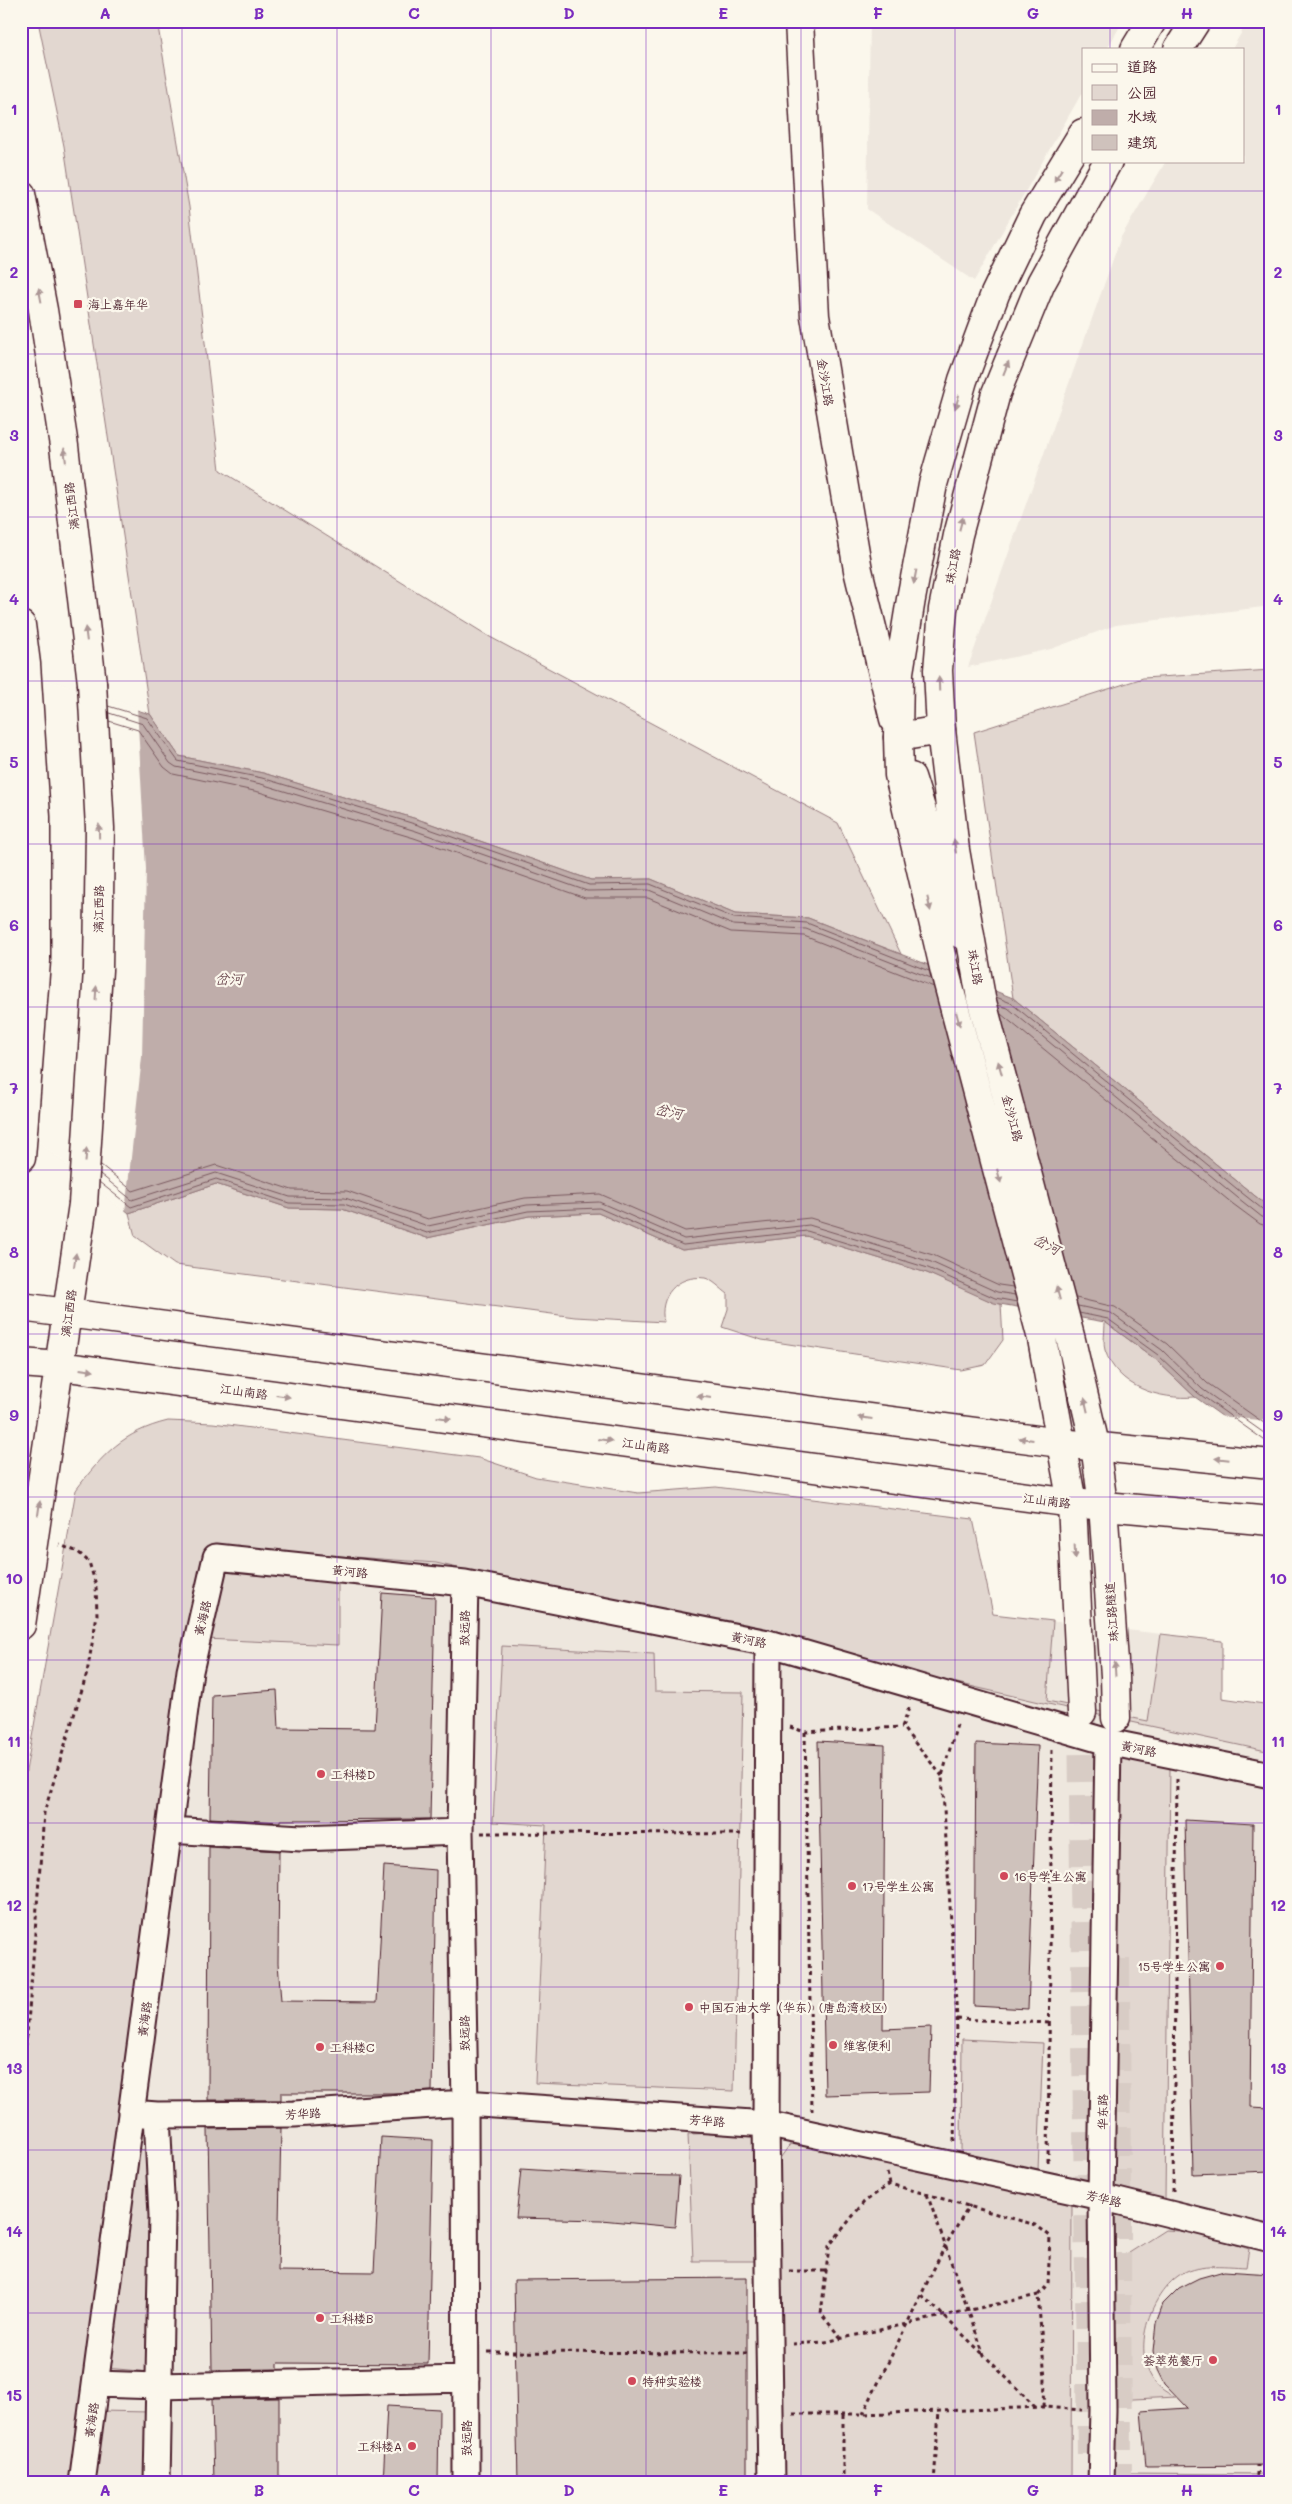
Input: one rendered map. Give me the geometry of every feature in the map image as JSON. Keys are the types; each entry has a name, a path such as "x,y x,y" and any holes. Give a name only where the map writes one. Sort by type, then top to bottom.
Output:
{"main road":[{"name":"金沙江路","path":"799,21 815,316 858,570 898,737 981,998 1071,1340 1095,1445 1103,1505"},
{"path":"1136,48 1152,21"},
{"path":"1179,48 1196,21"},
{"path":"941,730 898,737 900,672 911,599 933,484 964,380 995,294 1029,224 1082,135"},
{"name":"珠江路","path":"981,998 955,850 941,730 938,670 943,609 958,535 996,393 1041,284 1107,162"},
{"name":"漓江西路","path":"21,194 43,310 64,446 92,682 100,828 98,970 83,1204 21,1625"},
{"path":"21,625 26,664 36,817 36,961 21,1158"},
{"name":"金沙江路","path":"898,737 899,775 945,972 1042,1340 1072,1503"},
{"path":"21,1308 1060,1443 1271,1464"},
{"name":"江山南路","path":"21,1363 60,1366 1072,1503 1271,1521"},
{"path":"1072,1503 1082,1712"},
{"name":"珠江路隧道","path":"1103,1505 1116,1676 1112,1730"}],"street":[{"name":"黄河路","path":"216,1557 465,1583 768,1643 1053,1726 1112,1730 1177,1756 1271,1775"},
{"name":"黄海路","path":"82,2483 190,1671 216,1557"},
{"name":"致远路","path":"465,1583 460,1832 465,2102 466,2483"},
{"path":"768,1643 766,2124 771,2480"},
{"name":"华东路","path":"1101,2483 1103,2410 1101,2197 1112,1730"},
{"path":"169,1830 300,1838 460,1832"},
{"name":"芳华路","path":"131,2113 157,2115 294,2114 465,2102 766,2124 1101,2197 1271,2238"},
{"path":"157,2115 162,2216 157,2483"},
{"path":"96,2384 158,2386 466,2379"}],"path":[{"path":"21,2054 26,2044 44,1813 87,1674 96,1615 96,1585 89,1562 78,1552 60,1545"},
{"path":"902,1727 918,1687"},
{"path":"953,2165 956,2019 942,1776 964,1700"},
{"path":"768,1720 805,1732 902,1727"},
{"path":"1048,2186 1053,1726"},
{"path":"902,1727 942,1776"},
{"path":"805,1732 813,2134"},
{"path":"1172,2214 1177,1756"},
{"path":"460,1832 767,1834"},
{"path":"956,2019 1050,2023"},
{"path":"879,2149 890,2184"},
{"path":"466,2352 770,2349 825,2342 1038,2295 1048,2285 1050,2236 1036,2225 890,2184 864,2202 829,2246 820,2314 841,2338"},
{"path":"927,2193 984,2355"},
{"path":"863,2414 945,2246 970,2205"},
{"path":"768,2271 826,2271"},
{"path":"922,2294 1035,2407"},
{"path":"1038,2295 1045,2379 1044,2407"},
{"path":"770,2412 863,2414 1035,2407 1103,2410"},
{"path":"934,2483 939,2411"},
{"path":"843,2483 844,2414"},
{"path":"1257,2465 1257,2483"},
{"path":"482,2483 771,2480"}],"shaded area":[{"path":"870,21 1123,21 1108,48 1082,48 1082,93 974,281 867,209"},
{"path":"1248,21 1271,21 1271,606 1116,625 1051,649 968,667 1121,237 1165,162 1244,162 1244,48 1233,48"},
{"name":"中国石油大学（华东）(唐岛湾校区)","path":"178,1520 1222,1641 1222,1698 1271,1705 1271,2483 24,2483"}],"green space":[{"path":"38,21 157,21 189,207 220,470 490,637 838,823 901,954 808,918 735,914 651,879 591,880 420,820 263,773 179,756 150,714 64,146"},
{"path":"1271,670 1271,1209 1013,998 974,732 1143,678"},
{"path":"216,1184 289,1208 342,1209 427,1238 529,1216 598,1213 682,1250 806,1236 927,1273 1001,1304 1003,1340 985,1365 961,1370 762,1340 722,1327 728,1309 728,1294 705,1278 686,1280 672,1289 664,1304 664,1322 575,1317 175,1265 135,1236 129,1213"},
{"path":"1105,1322 1155,1359 1195,1397 1167,1396 1154,1393 1129,1382 1111,1363 1105,1350"},
{"path":"168,1421 213,1423 479,1458 536,1477 638,1493 716,1487 973,1519 993,1614 1053,1621 1047,1701 1148,1721 1161,1634 1222,1641 1222,1698 1271,1705 1271,1752 1048,1704 436,1563 217,1547 208,1549 201,1566 76,2483 21,2483 21,1799 76,1490 95,1466 115,1446 138,1431"},
{"path":"221,1564 338,1579 338,1645 205,1639"},
{"path":"502,1646 654,1654 655,1691 743,1692 734,2091 535,2083 546,1825 493,1822"},
{"path":"1118,1753 1170,1766 1165,2199 1111,2188"},
{"path":"962,2039 1043,2043 1038,2170 961,2153"},
{"path":"758,2132 764,2261 693,2261 688,2134"},
{"path":"791,2143 1072,2202 1071,2483 781,2483 778,2161"},
{"path":"136,2149 157,2151 149,2372 107,2368"},
{"path":"1165,2230 1196,2232 1249,2249 1246,2267 1211,2266 1185,2272 1165,2288 1155,2303 1148,2321 1144,2340 1145,2358 1150,2374 1160,2388 1177,2397 1111,2400 1116,2278 1129,2253"},
{"path":"100,2411 149,2412 147,2483 91,2483"},
{"path":"1119,2473 1271,2474 1271,2483 1117,2483"}],"water":[{"name":"岔河","path":"21,675 150,714 179,756 263,773 420,820 591,880 651,879 735,914 808,918 1013,998 1271,1209 1271,1451 1195,1397 1155,1359 1105,1322 994,1303 927,1273 806,1236 682,1250 598,1213 529,1216 427,1238 342,1209 289,1208 216,1184 129,1213 21,1125"}],"pier":[{"path":"21,672 137,707 146,869 142,1057 125,1212 21,1128"},
{"path":"1217,1416 1271,1421 1271,1454 1269,1453"}],"building":[{"name":"工科楼D","path":"382,1593 435,1597 430,1819 280,1820 280,1822 210,1818 212,1695 277,1690 279,1728 375,1729"},
{"name":"17号学生公寓","path":"818,1741 885,1745 883,2029 931,2027 929,2092 825,2095"},
{"name":"16号学生公寓","path":"976,1743 1038,1746 1028,2009 974,2006"},
{"name":"15号学生公寓","path":"1185,1820 1253,1824 1250,2107 1271,2108 1271,2171 1193,2174"},
{"name":"工科楼C","path":"209,1847 279,1851 278,1963 281,2001 377,2002 384,1866 436,1870 432,2091 281,2093 281,2100 208,2100"},
{"name":"工科楼B","path":"281,2128 278,2271 374,2272 381,2137 433,2140 428,2364 278,2363 278,2369 212,2370 208,2129"},
{"path":"521,2169 613,2175 679,2176 675,2227 601,2220 516,2218"},
{"name":"荟萃苑餐厅","path":"1224,2271 1271,2274 1271,2465 1146,2466 1141,2411 1188,2408 1165,2384 1158,2370 1153,2351 1156,2323 1163,2304 1179,2288 1199,2278"},
{"name":"特种实验楼","path":"747,2278 747,2483 518,2483 514,2280"},
{"path":"279,2398 279,2483 214,2483 212,2399"},
{"name":"工科楼A","path":"387,2406 439,2409 438,2483 383,2483"}],"tunnel":[{"path":"1082,1712 1091,2456"},
{"path":"1116,1959 1118,2483"}],"place":[{"name":"海上嘉年华","path":"78,304"},
{"name":"工科楼D","path":"321,1774"},
{"name":"16号学生公寓","path":"1004,1876"},
{"name":"17号学生公寓","path":"852,1886"},
{"name":"15号学生公寓","path":"1220,1966"},
{"name":"中国石油大学（华东）(唐岛湾校区)","path":"689,2007"},
{"name":"维客便利","path":"833,2045"},
{"name":"工科楼C","path":"320,2047"},
{"name":"工科楼B","path":"320,2318"},
{"name":"荟萃苑餐厅","path":"1213,2360"},
{"name":"特种实验楼","path":"632,2381"},
{"name":"工科楼A","path":"412,2446"}]}
